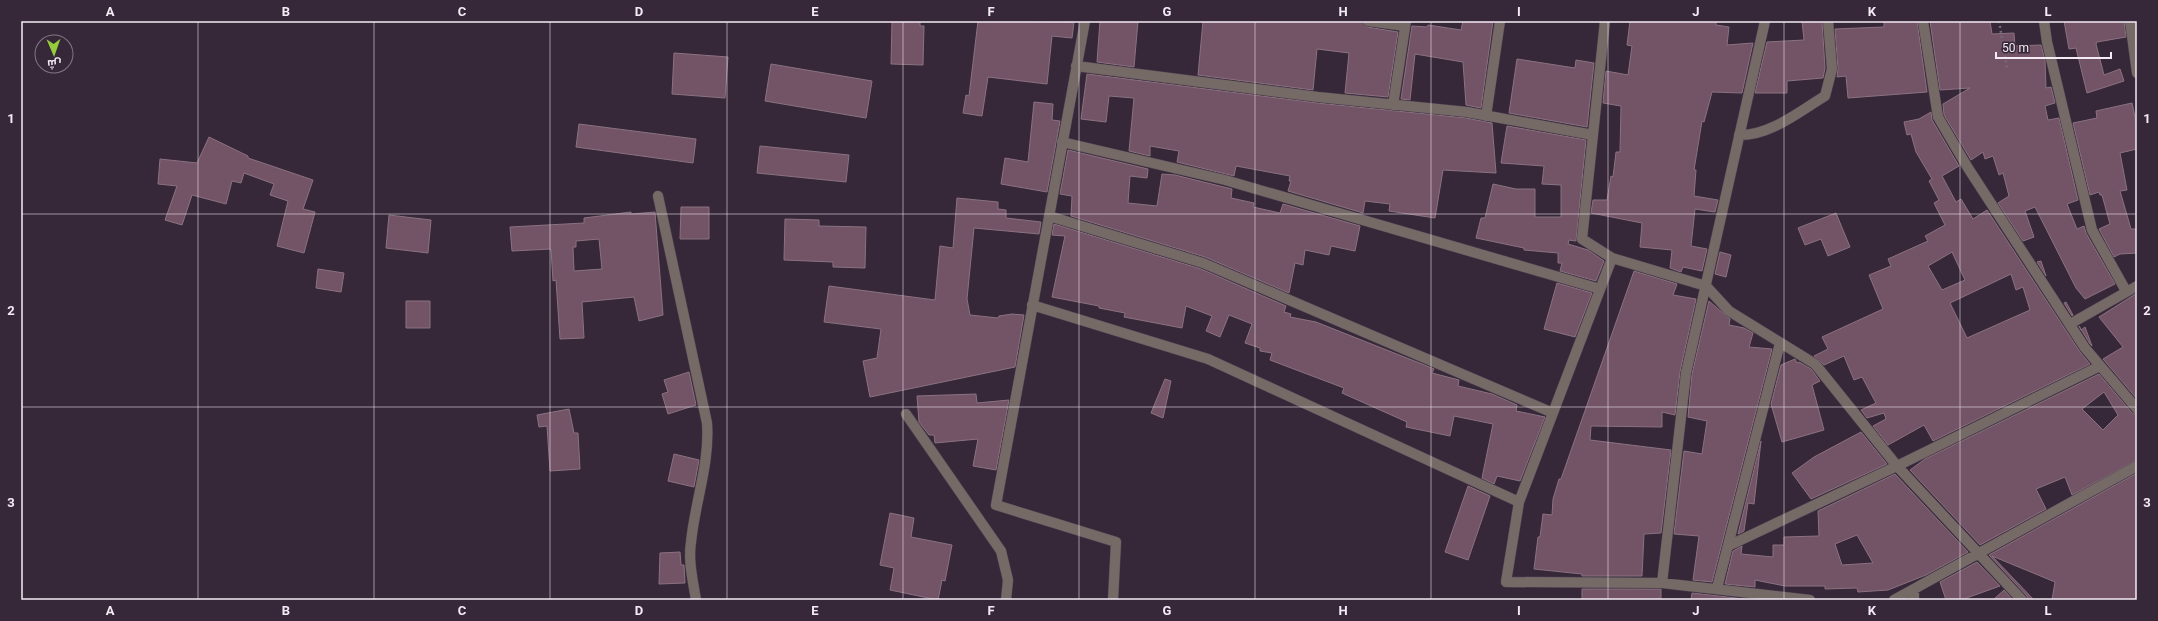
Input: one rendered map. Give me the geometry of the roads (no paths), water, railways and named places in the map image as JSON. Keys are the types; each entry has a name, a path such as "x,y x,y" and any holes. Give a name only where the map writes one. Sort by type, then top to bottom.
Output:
{"street":[{"path":"1085,21 996,505 1116,542 1113,600"},
{"path":"1368,21 1406,24 1393,105"},
{"path":"1486,116 1500,21"},
{"path":"1605,21 1582,239 1612,258 1706,286 1729,311 1815,364 1898,466 2022,600"},
{"path":"1662,583 1686,373 1765,21"},
{"path":"1740,135 1747,136 1784,122 1826,96 1832,69 1828,21"},
{"path":"1923,21 1938,117 1968,168 2085,348 2137,409"},
{"path":"2044,21 2047,42 2092,230 2126,292"},
{"path":"2130,21 2137,73"},
{"path":"1076,66 1318,97 1486,116 1593,135"},
{"path":"1062,142 1225,180 1600,289"},
{"path":"658,196 707,423 708,441 690,542 690,563 696,600"},
{"path":"1048,216 1203,263 1553,413"},
{"path":"1612,258 1519,502 1506,582 1662,583 1717,588 1771,598 1810,600"},
{"path":"2070,324 2137,286"},
{"path":"1032,305 1208,359 1519,502"},
{"path":"1717,588 1780,343"},
{"path":"1728,546 1898,466 2100,366"},
{"path":"906,414 1001,550 1008,580 1006,600"},
{"path":"1894,600 2137,466"},
{"path":"1914,589 1914,600"}]}
